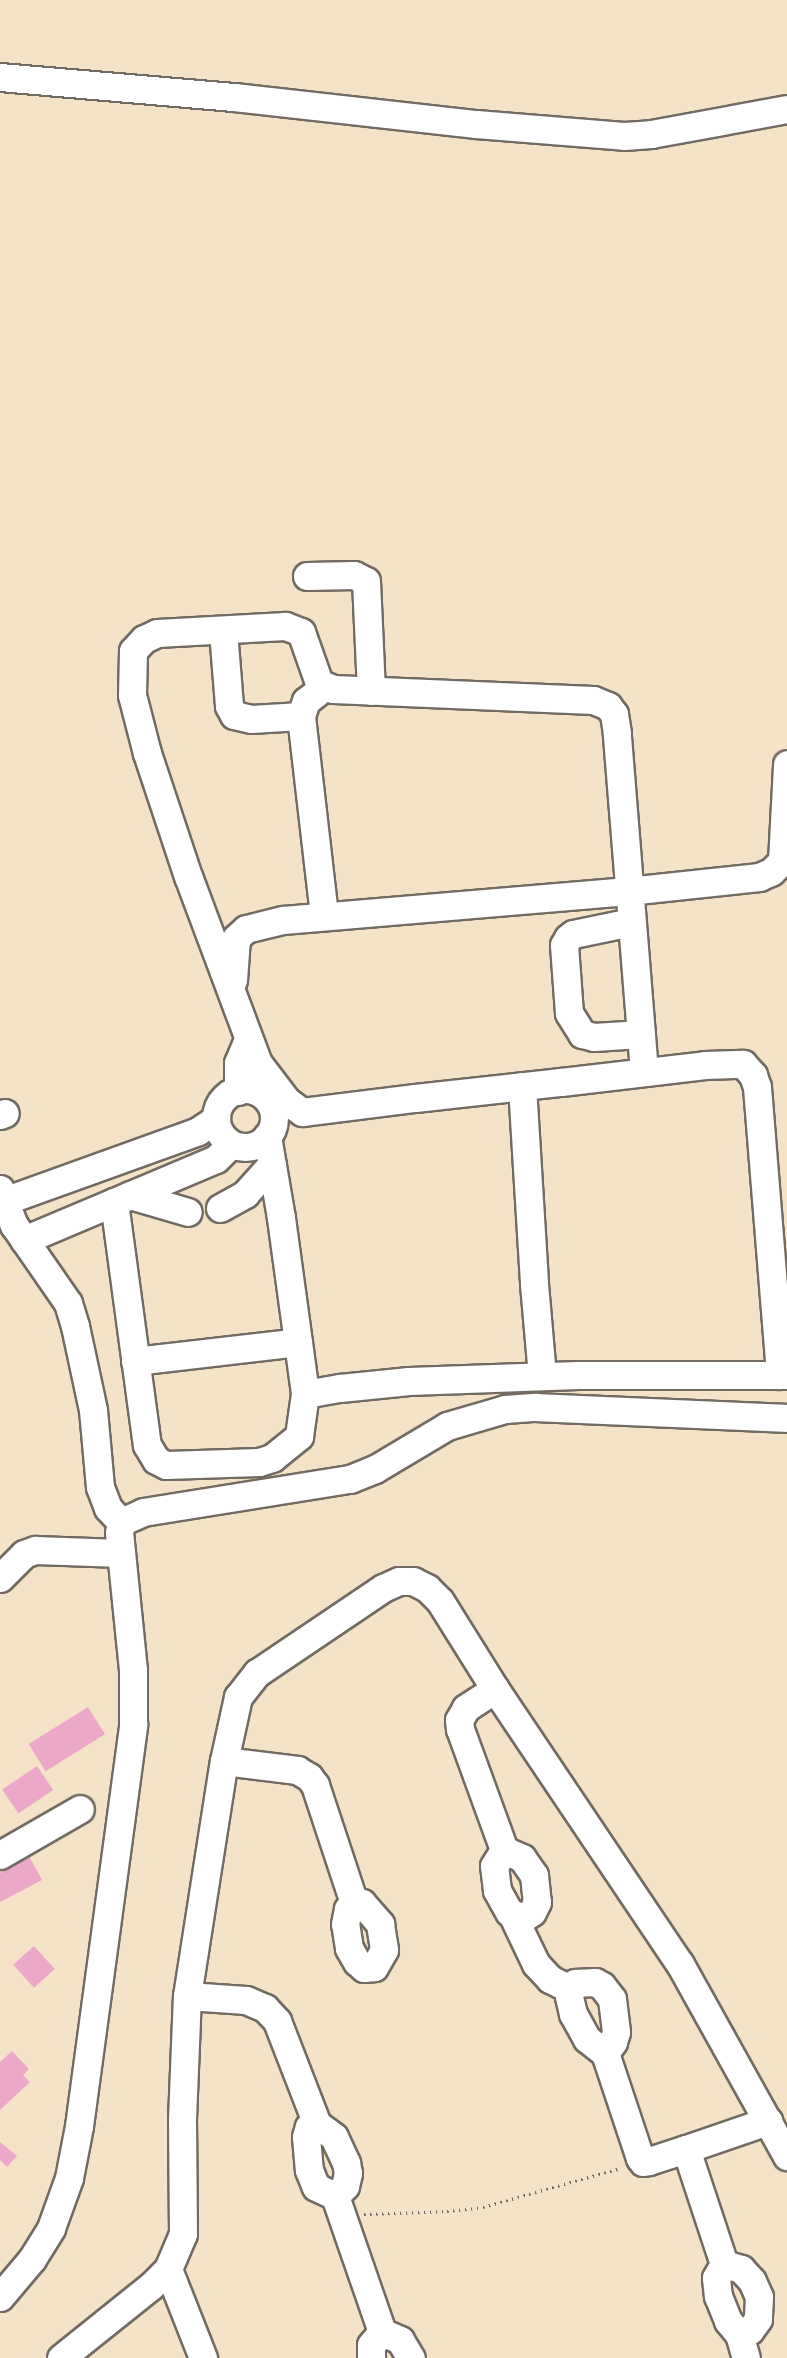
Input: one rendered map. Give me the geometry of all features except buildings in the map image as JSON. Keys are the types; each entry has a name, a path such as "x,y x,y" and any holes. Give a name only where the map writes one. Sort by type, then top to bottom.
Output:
{"street":[{"path":"0,77 234,97 476,124 624,136 651,134 787,109"},
{"path":"307,576 354,575 366,581 371,691"},
{"path":"256,1089 258,1063 199,909 147,753 131,683 132,651 144,639 173,630 223,631 295,627 306,640 315,675 324,687"},
{"path":"223,631 229,706 234,715 251,719 301,716"},
{"path":"324,915 301,716 306,701 324,687 593,700 608,706 614,714 617,733 644,1072"},
{"path":"233,994 236,938 246,929 283,920 628,891 759,877 777,869 782,861 787,764"},
{"path":"631,922 573,933 568,938 564,945 569,1013 582,1034 594,1037 641,1034"},
{"path":"122,1199 135,1361 147,1445 156,1460 166,1465 259,1462 272,1458 299,1436 305,1394 272,1164 279,1120 270,1102 256,1089 238,1063 248,1039"},
{"path":"256,1089 226,1095 220,1102 216,1119 220,1133 231,1144 258,1143 279,1120 302,1112 644,1072 728,1063 743,1064 753,1075 757,1087 783,1375 542,1376 409,1382 340,1388 305,1394"},
{"path":"522,1086 542,1376"},
{"path":"0,2297 32,2259 51,2228 69,2178 79,2126 133,1724 133,1671 121,1553 121,1522 108,1508 100,1487 93,1410 68,1303 24,1240 2,1195 198,1131 216,1119"},
{"path":"24,1240 216,1159 231,1144"},
{"path":"220,1208 245,1194 272,1164"},
{"path":"122,1199 188,1212"},
{"path":"135,1361 298,1342"},
{"path":"121,1522 142,1512 350,1479 375,1469 447,1426 505,1409 528,1407 787,1418"},
{"path":"0,1578 24,1554 35,1550 121,1553"},
{"path":"61,2358 151,2286 168,2269 180,2246 185,2218 182,2119 187,1996 233,1710 245,1686 257,1673 383,1588 399,1581 413,1581 420,1584 440,1600 495,1689 680,1964 787,2156"},
{"path":"495,1689 466,1708 459,1720 504,1850 522,1858 528,1864 537,1886 537,1902 532,1912 523,1918 512,1914"},
{"path":"224,1761 297,1770 309,1777 315,1785 354,1903"},
{"path":"0,1855 80,1809"},
{"path":"504,1850 496,1861 494,1876 501,1901 512,1914 536,1964 550,1979 570,1989"},
{"path":"605,2053 613,2042 616,2032 615,2009 609,1993 602,1986 590,1981 575,1983 570,1989 570,2007 580,2030 594,2046 605,2053 638,2154 643,2162 768,2121"},
{"path":"187,1996 246,2000 256,2003 271,2014 282,2032 317,2124 334,2137 346,2163 347,2181 341,2191 338,2205 382,2332 400,2340 411,2358"},
{"path":"317,2124 309,2127 306,2137 309,2170 316,2187 338,2205"},
{"path":"686,2149 724,2264 716,2278 718,2296 728,2321 742,2346"},
{"path":"724,2264 741,2269 752,2281 759,2297 758,2319 742,2346"},
{"path":"168,2269 202,2358"},
{"path":"371,2358 371,2344 382,2332"}],"path":[{"path":"338,2205 447,2211 483,2207 643,2162"}]}
